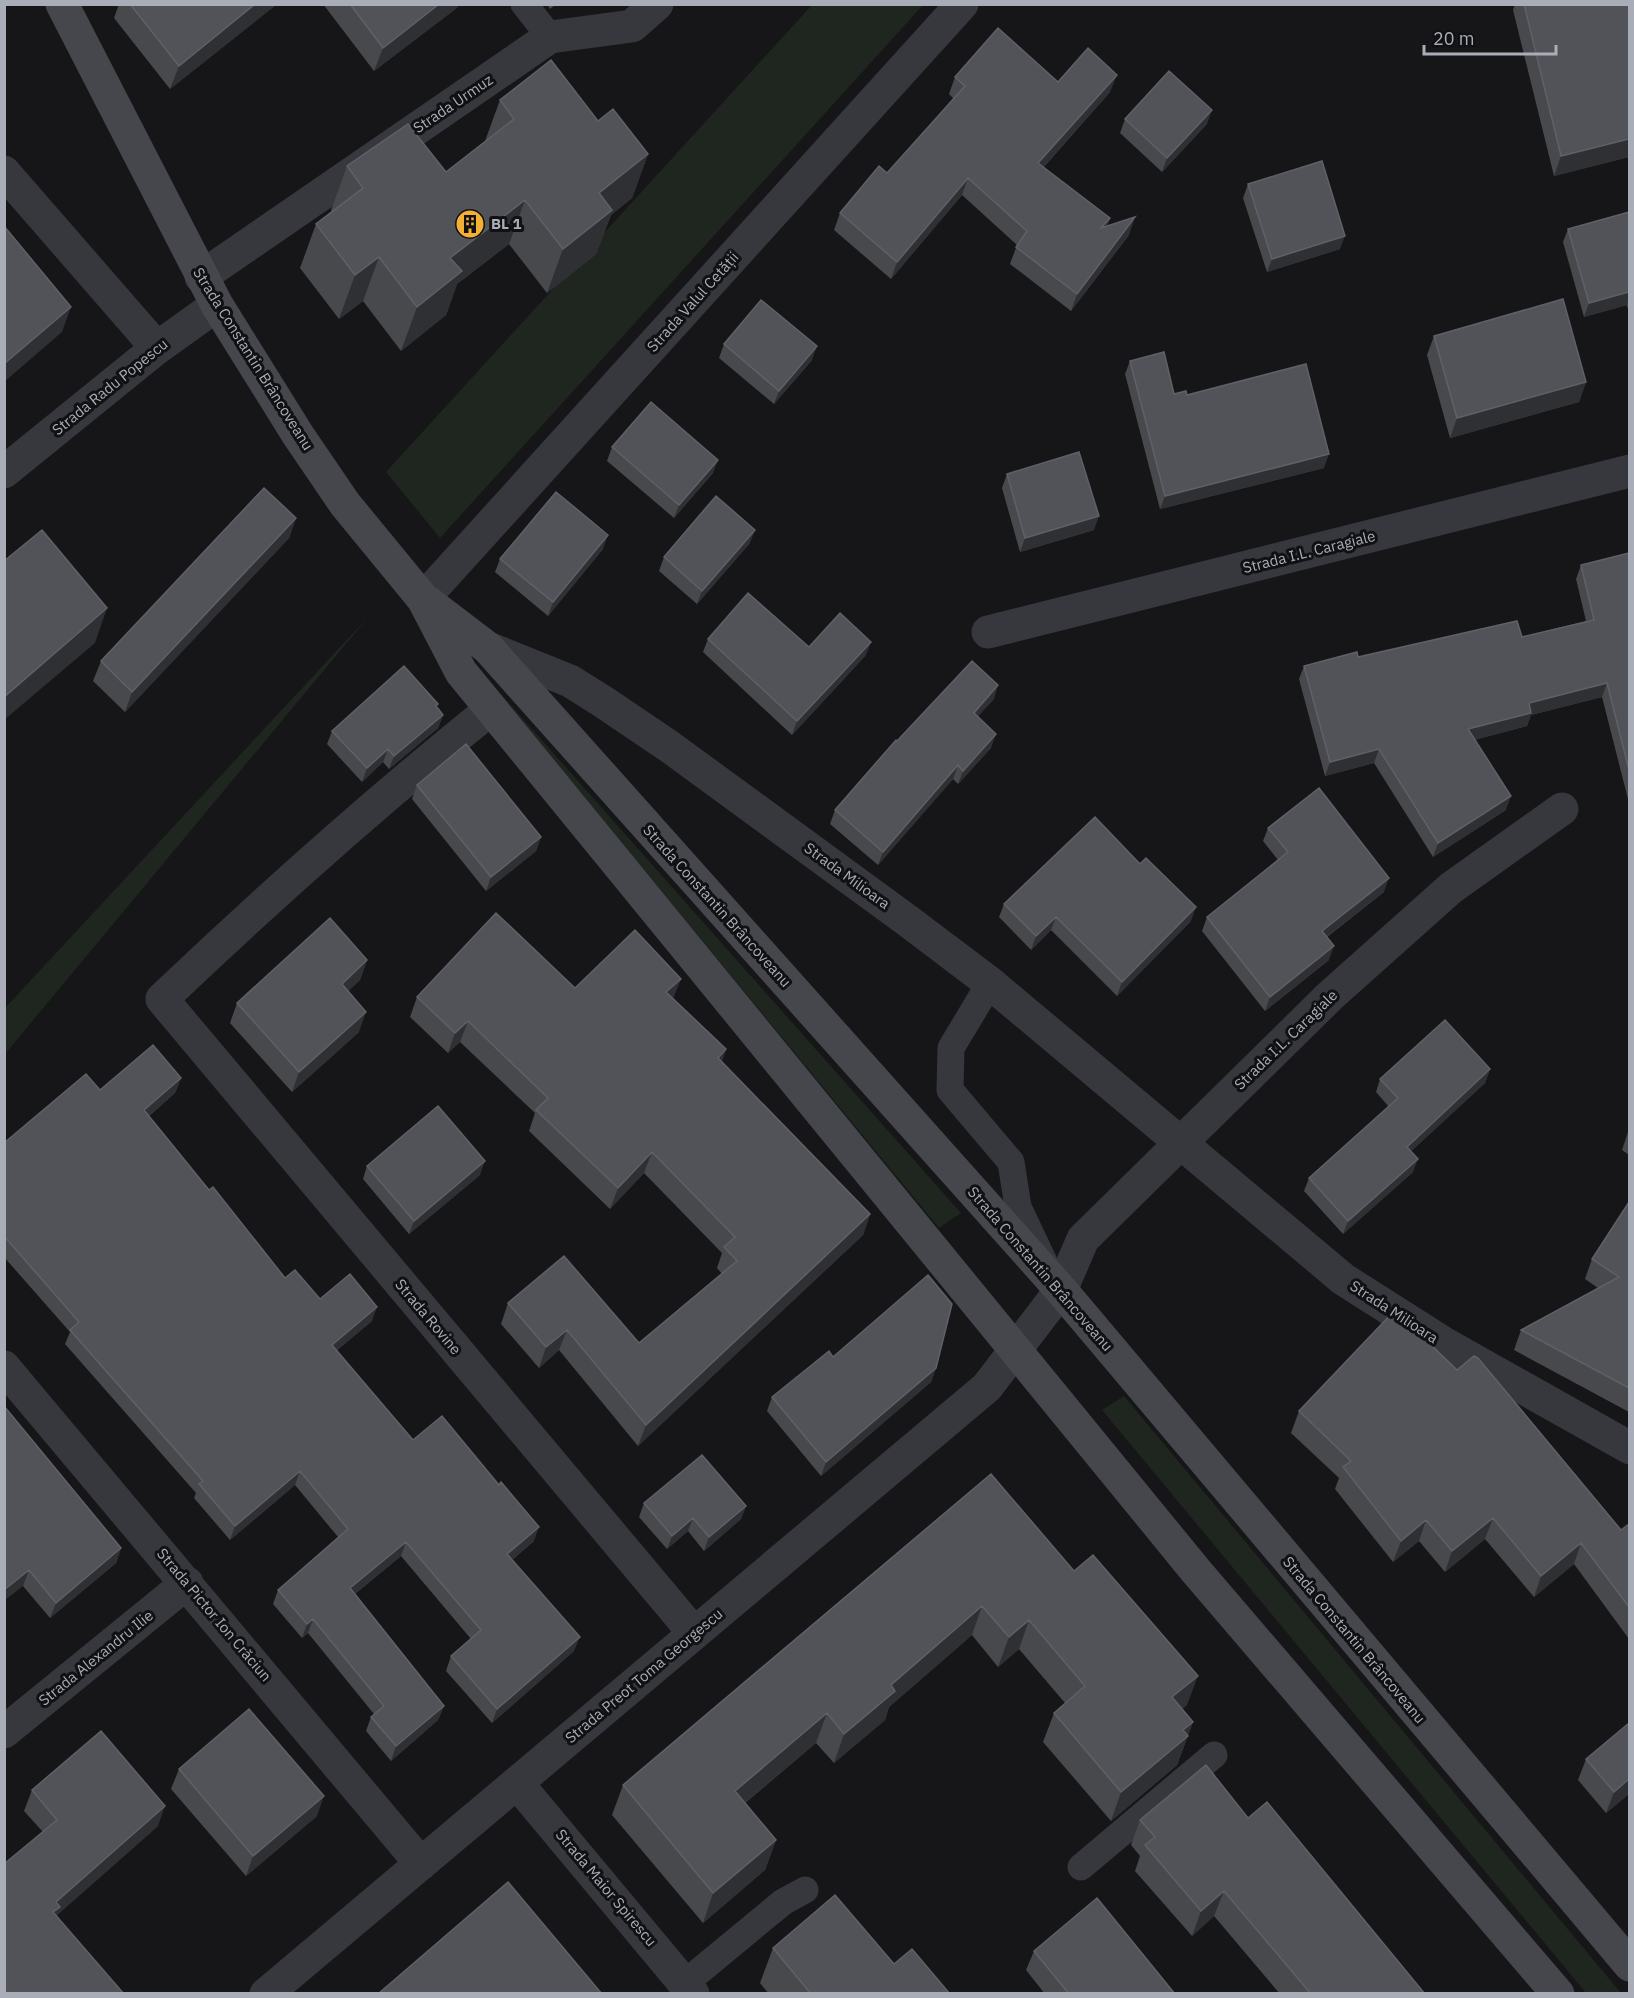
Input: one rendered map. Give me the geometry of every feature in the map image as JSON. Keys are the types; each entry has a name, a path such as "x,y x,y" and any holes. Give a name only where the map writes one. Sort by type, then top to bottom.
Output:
{"main road":[{"name":"Strada Constantin Brâncoveanu","path":"62,4 217,305 298,435 345,504 423,598 461,672 1196,1571 1558,1994"},
{"name":"Strada Constantin Brâncoveanu","path":"423,598 488,648 1058,1286 1629,1965"}],"street":[{"name":"Strada Urmuz","path":"201,277 550,37 632,26 657,4"},
{"name":"Strada Valul Cetății","path":"423,598 962,4"},
{"path":"4,172 157,348"},
{"name":"Strada Radu Popescu","path":"4,472 157,348 217,305"},
{"name":"Strada I.L. Caragiale","path":"988,632 1629,471"},
{"name":"Strada Milioara","path":"488,648 570,681 602,701 689,761 990,983 1343,1279 1442,1342 1629,1448"},
{"name":"Strada Rovine","path":"491,709 421,766 253,913 162,999 694,1633"},
{"name":"Strada I.L. Caragiale","path":"1182,1142 1330,996 1451,888 1562,809"},
{"path":"1014,1349 1058,1286 1083,1239 1182,1142"},
{"name":"Strada Preot Toma Georgescu","path":"266,1994 987,1387 1014,1349"},
{"name":"Strada Pictor Ion Crăciun","path":"4,1367 187,1582 421,1864"},
{"name":"Strada Alexandru Ilie","path":"4,1732 187,1582"},
{"name":"Strada Maior Spirescu","path":"517,1783 689,1988"}],"lane":[{"path":"524,4 550,37"},
{"path":"990,983 951,1048 950,1090 1011,1162 1018,1207 1058,1286"},
{"path":"1081,1868 1214,1755"},
{"path":"689,1988 783,1902 805,1890"}],"shaded area":[{"path":"812,5 923,5 440,538 386,472"},
{"path":"369,616 5,1054 5,1008"},
{"path":"477,667 961,1213 939,1228"},
{"path":"1124,1396 1621,1993 1586,1993 1102,1410"}],"building":[{"path":"130,4 255,4 179,66"},
{"path":"350,4 439,4 383,48"},
{"path":"1524,4 1629,4 1629,139 1561,156"},
{"path":"998,28 1058,82 1088,48 1117,75 1038,163 1110,218 1101,228 1135,217 1077,294 1016,247 1027,231 968,178 897,262 840,213 879,166 887,173 965,86 955,77"},
{"name":"BL 1","path":"551,60 598,121 613,109 648,154 599,193 612,210 563,249 525,200 450,258 462,271 417,307 379,257 355,275 316,224 363,188 347,166 408,124 446,172 514,119 500,100"},
{"path":"1169,71 1212,110 1167,158 1125,119"},
{"path":"1322,161 1345,236 1272,259 1248,184"},
{"path":"1629,212 1629,292 1589,303 1568,229"},
{"path":"4,226 71,307 4,364"},
{"path":"1563,299 1586,382 1457,418 1434,336"},
{"path":"761,300 817,346 779,391 724,344"},
{"path":"1164,352 1174,394 1186,391 1187,395 1306,364 1329,454 1165,496 1130,361"},
{"path":"651,402 718,460 679,505 612,447"},
{"path":"1079,452 1099,516 1025,538 1007,474"},
{"path":"264,488 296,518 132,692 101,661"},
{"path":"556,492 608,535 553,602 500,559"},
{"path":"716,496 755,530 702,591 664,557"},
{"path":"42,530 107,608 4,697 4,561"},
{"path":"1629,553 1629,770 1607,683 1529,703 1531,713 1468,729 1511,796 1438,843 1379,749 1330,762 1304,666 1357,652 1358,657 1517,621 1522,637 1594,620 1581,565"},
{"path":"748,593 809,647 840,613 871,642 797,721 708,639"},
{"path":"972,661 998,685 974,713 996,734 963,771 958,765 883,852 835,810 896,740"},
{"path":"404,666 438,704 436,706 443,715 394,756 388,749 367,768 332,731"},
{"path":"466,744 541,837 491,877 417,785"},
{"path":"1319,788 1389,878 1322,931 1334,946 1270,997 1207,917 1288,852 1268,828"},
{"path":"1095,817 1140,864 1146,858 1196,907 1122,982 1056,917 1036,936 1004,904"},
{"path":"496,913 575,988 635,930 681,979 666,992 726,1049 718,1058 870,1214 646,1425 567,1330 546,1347 508,1303 564,1256 639,1343 737,1261 724,1247 735,1237 652,1152 618,1188 536,1110 548,1098 468,1021 455,1033 417,997"},
{"path":"330,918 367,960 342,984 366,1012 299,1072 237,1003"},
{"path":"1445,1020 1490,1069 1407,1147 1418,1159 1348,1221 1309,1178 1398,1098 1380,1079"},
{"path":"153,1045 181,1078 144,1110 209,1190 213,1187 285,1278 295,1270 320,1299 350,1274 377,1307 332,1345 413,1440 442,1416 499,1485 501,1482 539,1527 507,1554 580,1637 497,1709 451,1656 481,1630 406,1542 350,1588 444,1706 396,1746 371,1717 384,1706 313,1619 307,1624 278,1590 348,1529 300,1471 235,1526 199,1484 203,1481 70,1330 79,1322 4,1236 4,1143 86,1074 100,1090"},
{"path":"438,1106 485,1161 414,1221 367,1166"},
{"path":"1629,1202 1629,1388 1521,1330 1619,1277 1592,1259"},
{"path":"928,1275 952,1304 936,1368 826,1462 772,1397 829,1351 833,1357"},
{"path":"1395,1310 1457,1370 1474,1356 1478,1358 1621,1530 1629,1524 1629,1607 1581,1543 1541,1576 1493,1518 1452,1551 1426,1520 1401,1541 1343,1467 1351,1461 1299,1411"},
{"path":"4,1406 121,1548 56,1603 29,1570 4,1590"},
{"path":"702,1455 746,1506 709,1537 693,1518 672,1536 644,1503"},
{"path":"991,1474 1074,1571 1093,1555 1198,1676 1172,1697 1193,1722 1183,1730 1188,1736 1121,1792 1054,1713 1085,1686 1029,1620 1009,1637 982,1606 891,1685 895,1691 844,1734 827,1713 735,1791 776,1840 713,1893 623,1785"},
{"path":"249,1709 324,1796 253,1856 179,1769"},
{"path":"1629,1723 1629,1779 1614,1792 1586,1759"},
{"path":"101,1731 165,1806 56,1902 60,1907 53,1912 124,1994 4,1994 4,1864 57,1820 32,1790"},
{"path":"1206,1765 1248,1818 1267,1802 1425,1994 1311,1994 1224,1891 1201,1911 1145,1845 1155,1837 1140,1820"},
{"path":"508,1882 602,1994 378,1994"},
{"path":"835,1895 894,1964 912,1949 950,1994 811,1994 773,1948"},
{"path":"1097,1898 1175,1994 1069,1994 1034,1951"}],"place":[{"name":"BL 1","path":"470,224"}]}
